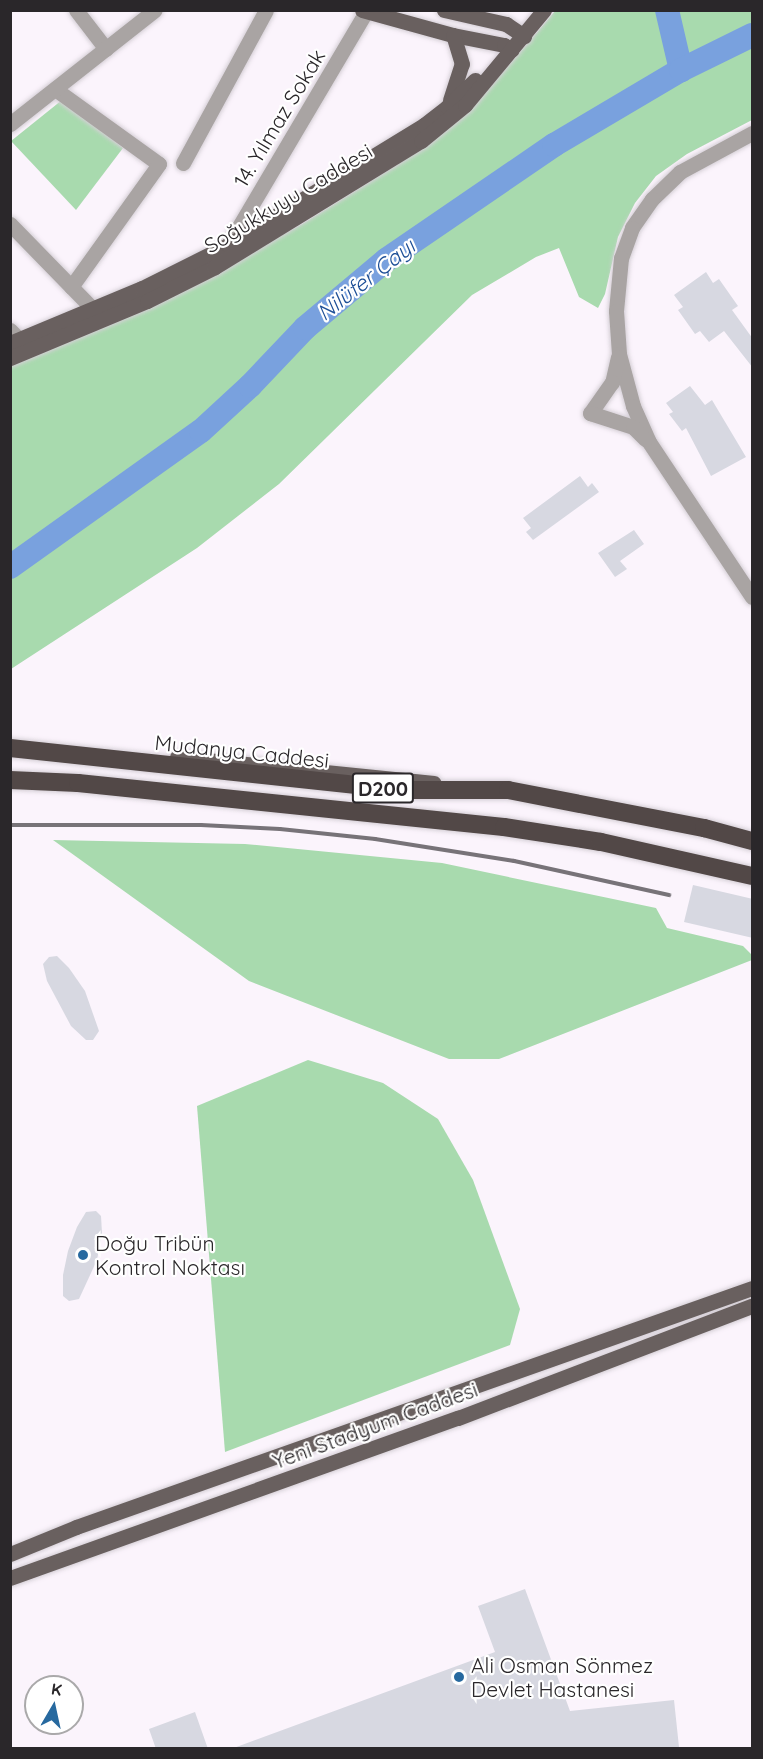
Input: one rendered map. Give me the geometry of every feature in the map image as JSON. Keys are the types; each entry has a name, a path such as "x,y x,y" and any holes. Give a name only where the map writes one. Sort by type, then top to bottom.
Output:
{"highway":[{"name":"Mudanya Caddesi","path":"10,748 401,790 508,790 704,828 753,841"},
{"name":"D200","path":"10,780 78,783 504,827 601,842 753,876"}],"main road":[{"path":"444,10 474,13 520,33"},
{"name":"Soğukkuyu Caddesi","path":"520,33 533,10"},
{"name":"Soğukkuyu Caddesi","path":"10,358 147,301 215,267 421,141 465,105 520,33 544,10"},
{"path":"364,11 508,48"},
{"path":"447,107 462,64 453,35"},
{"name":"Soğukkuyu Caddesi","path":"13,337 93,309 142,288 228,245 370,160 447,107 508,48"},
{"path":"10,740 508,790"},
{"name":"Yeni Stadyum Caddesi","path":"10,1554 76,1527 753,1288"},
{"name":"Yeni Stadyum Caddesi","path":"15,1575 458,1418 753,1306"}],"street":[{"path":"76,10 106,49"},
{"path":"10,124 155,10"},
{"path":"183,163 266,10"},
{"name":"14. Yılmaz Sokak","path":"228,245 364,11"},
{"path":"55,89 159,164 71,286"},
{"path":"753,133 680,172 652,199 632,228 621,258 617,285 619,354 633,406 649,442 753,597"},
{"path":"10,224 93,309"},
{"path":"619,354 612,382 590,413 633,427 649,442"},
{"path":"10,1586 15,1575"}],"green space":[{"path":"555,11 752,11 752,120 687,154 656,176 635,203 618,237 605,294 598,308 579,297 559,248 536,257 472,295 279,484 197,548 11,669 11,363 190,287 302,224 397,165 469,112"},
{"path":"62,100 123,148 76,210 11,141"},
{"path":"53,840 245,844 442,863 656,908 667,928 743,946 752,955 752,960 499,1059 449,1059 249,981"},
{"path":"308,1060 383,1083 438,1119 473,1180 520,1309 510,1345 225,1452 197,1106"}],"building":[{"path":"706,272 713,283 719,279 738,306 732,310 753,339 753,368 724,331 709,342 700,331 695,334 678,310 683,307 674,295"},
{"path":"690,386 705,405 712,400 746,457 711,476 686,428 682,431 669,414 673,412 666,403"},
{"path":"580,476 588,487 592,483 599,492 533,540 526,532 531,528 523,518"},
{"path":"634,530 644,544 620,561 627,569 615,577 598,553"},
{"path":"693,885 753,899 753,938 684,922"},
{"path":"57,956 69,968 85,991 99,1031 93,1040 86,1040 71,1026 47,981 43,964 49,957"},
{"name":"Doğu Tribün Kontrol Noktası","path":"96,1211 101,1216 102,1233 97,1260 79,1299 69,1301 63,1296 63,1275 68,1251 77,1227 86,1212"},
{"name":"Ali Osman Sönmez Devlet Hastanesi","path":"525,1589 570,1711 674,1700 679,1747 231,1749 495,1652 478,1606"},
{"path":"195,1712 208,1749 156,1749 149,1729"}],"waterway":[{"path":"667,10 681,70"},
{"name":"Nilüfer Çayı","path":"10,567 201,431 250,386 305,328 386,260 554,145 681,70 752,35"}],"railway":[{"path":"10,825 201,825 280,829 375,839 514,861 669,895"}],"place":[{"name":"Doğu Tribün Kontrol Noktası","path":"83,1255"},
{"name":"Ali Osman Sönmez Devlet Hastanesi","path":"459,1677"}]}
